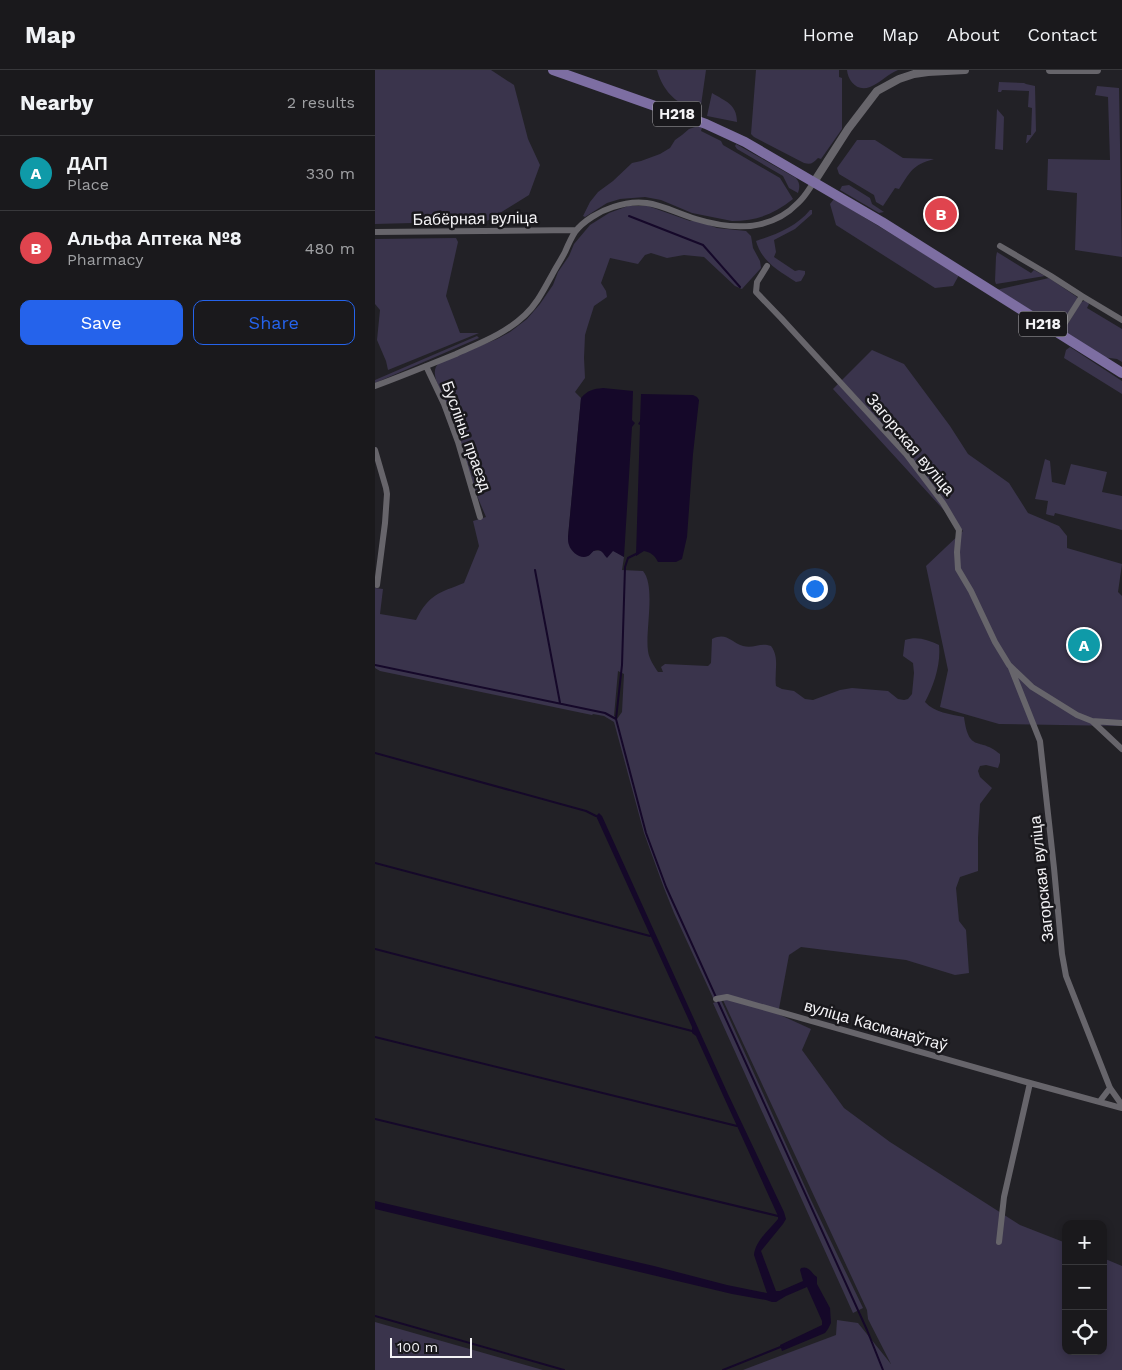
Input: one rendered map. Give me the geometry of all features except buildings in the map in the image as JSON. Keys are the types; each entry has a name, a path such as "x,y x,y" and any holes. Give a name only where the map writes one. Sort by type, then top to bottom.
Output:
{"main road":[{"name":"Н218","path":"553,70 713,127 745,142 882,222 1122,373"}],"street":[{"path":"375,386 493,338 511,327 535,304 576,230 590,218 627,202 645,202 721,225 744,227 769,222 786,214 801,201 848,129 877,91 899,79 914,74 965,70"},
{"path":"1050,70 1097,70"},
{"name":"Бабёрная вуліца","path":"375,232 576,230"},
{"path":"1000,246 1122,320"},
{"name":"Загорская вуліца","path":"767,266 757,282 755,292 795,332 906,454 943,503 959,530 958,569 971,590 995,642 1009,665 1040,741 1062,954 1066,976 1110,1088 1122,1106"},
{"path":"1058,334 1082,296"},
{"name":"Бусліны праезд","path":"426,366 444,404 458,442 481,517"},
{"path":"375,450 387,494 377,585"},
{"name":"Загорская вуліца","path":"1009,665 1032,687 1092,721 1122,749"},
{"path":"1092,721 1122,723"},
{"name":"вуліца Касманаўтаў","path":"716,999 727,996 1030,1083 1122,1106"},
{"path":"999,1242 1004,1197 1030,1083"},
{"path":"1100,1102 1110,1088"}],"shaded area":[{"path":"375,70 491,70 514,85 528,139 540,165 529,195 487,221 375,224"},
{"path":"657,70 706,70 701,105 691,106 677,101 664,87"},
{"path":"756,70 839,70 839,77 842,78 842,129 821,159 818,158 810,164 804,163 751,134"},
{"path":"847,70 898,70 870,87 861,88 851,82"},
{"path":"999,82 1024,83 1035,86 1036,131 1027,143 1027,135 1031,135 1032,108 1028,107 1029,91 1002,90 998,92"},
{"path":"1097,86 1119,88 1122,257 1075,250 1077,193 1047,190 1048,159 1110,160 1108,97 1095,95"},
{"path":"712,93 733,107 737,122 707,116"},
{"path":"997,109 1004,117 1003,150 995,149"},
{"path":"698,126 702,128 701,131 721,141 723,145 780,178 793,199 765,216 741,221 692,213 661,200 645,197 620,199 607,203 585,217 583,216 598,192 632,163 660,154 670,148 675,140 689,129"},
{"path":"857,140 875,140 903,158 934,159 916,166 899,189 895,188 883,206 876,202 874,195 839,174 837,168"},
{"path":"736,144 796,178 799,185 798,193 789,188 783,176 737,149"},
{"path":"849,185 870,198 872,204 884,212 879,213 840,190 842,186"},
{"path":"834,199 959,275 953,286 935,288 836,225 830,204"},
{"path":"628,206 648,206 690,221 698,221 717,228 746,231 751,236 753,248 760,261 761,268 742,289 735,286 704,257 684,255 667,258 651,253 645,255 638,264 610,258 601,283 607,297 594,306 585,335 585,378 575,392 581,398 568,537 588,556 593,551 613,550 624,557 622,570 643,571 647,578 650,598 648,651 658,672 663,672 661,667 665,664 708,666 711,663 712,639 725,637 743,646 771,646 776,660 776,686 794,691 805,699 813,700 840,690 852,688 888,691 898,699 904,700 908,699 912,694 914,673 913,663 903,656 905,640 922,639 939,645 939,660 936,674 925,702 938,711 964,717 966,728 972,740 1000,754 998,768 986,765 980,766 978,771 980,777 992,788 980,804 978,871 960,877 956,888 959,921 966,930 969,973 955,975 906,960 801,947 789,955 778,1014 811,1029 802,1050 844,1108 890,1142 1020,1225 1062,1241 1062,1355 1107,1355 1107,1260 1122,1266 1122,1370 743,1370 836,1335 837,1320 858,1323 891,1364 868,1319 867,1310 723,1000 713,998 674,913 644,833 614,722 604,716 380,671 375,668 375,588 383,589 380,614 416,620 430,600 448,589 464,583 479,546 473,521 486,517 475,491 461,443 436,380 436,368 440,362 510,332 527,319 553,285 574,244 590,225 609,213","holes":["618,671 624,674 622,712 617,719 614,716"]},
{"path":"812,210 812,214 795,229 774,240 776,252 774,257 795,271 805,271 801,281 796,282 777,269 762,255 756,241 779,233 799,221"},
{"path":"456,238 458,242 446,296 460,333 479,333 388,370 377,340 380,310 375,304 375,239"},
{"path":"997,252 1031,273 1034,270 1045,276 996,284"},
{"path":"1049,278 1077,297 1062,323 1057,326 996,290"},
{"path":"1087,301 1089,304 1087,308 1122,329 1122,362 1117,359 1102,357 1066,333 1066,327 1081,302"},
{"path":"477,336 479,338 375,383 375,380"},
{"path":"1070,347 1122,381 1122,394 1064,358 1066,350"},
{"path":"872,350 904,364 950,426 968,454 1009,483 1028,513 1059,526 1067,536 1067,548 1122,564 1118,592 1122,596 1122,726 999,724 940,707 948,670 926,566 963,531 833,389"},
{"path":"603,388 633,391 632,420 635,423 632,427 624,557 613,551 607,558 602,552 596,550 588,556 582,557 574,553 568,542 581,398 591,390"},
{"path":"641,394 693,395 699,400 687,537 682,559 676,562 658,562 652,555 644,551 636,556 640,425 638,424 640,421"},
{"path":"1045,459 1050,461 1052,482 1065,485 1071,464 1107,472 1102,492 1122,496 1122,530 1055,513 1054,516 1046,514 1048,501 1035,499"},
{"path":"599,813 784,1212 786,1219 761,1251 776,1291 803,1281 800,1270 804,1267 817,1277 817,1284 830,1308 831,1323 825,1333 782,1351 780,1345 822,1325 807,1287 776,1302 772,1302 375,1209 375,1201 767,1293 754,1255 760,1240 778,1219 778,1216 696,1036 692,1033 692,1027 596,816"},
{"path":"721,1000 811,1200 863,1308 853,1313 713,1003"},
{"path":"375,1322 543,1370 375,1370"}],"waterway":[{"path":"629,216 703,245 740,287"},
{"path":"638,553 628,558 625,567 622,665 616,719 646,833 666,887 867,1330 883,1370"},
{"path":"535,570 560,703"},
{"path":"375,665 605,713 616,719"},
{"path":"375,753 586,811 596,816"},
{"path":"375,863 650,936"},
{"path":"375,949 692,1031"},
{"path":"375,1037 737,1126"},
{"path":"375,1119 778,1216"},
{"path":"375,1316 564,1370"},
{"path":"723,1370 783,1346"}],"place":[{"name":"Альфа Аптека №8","path":"941,214"},
{"name":"ДАП","path":"1084,645"}]}
